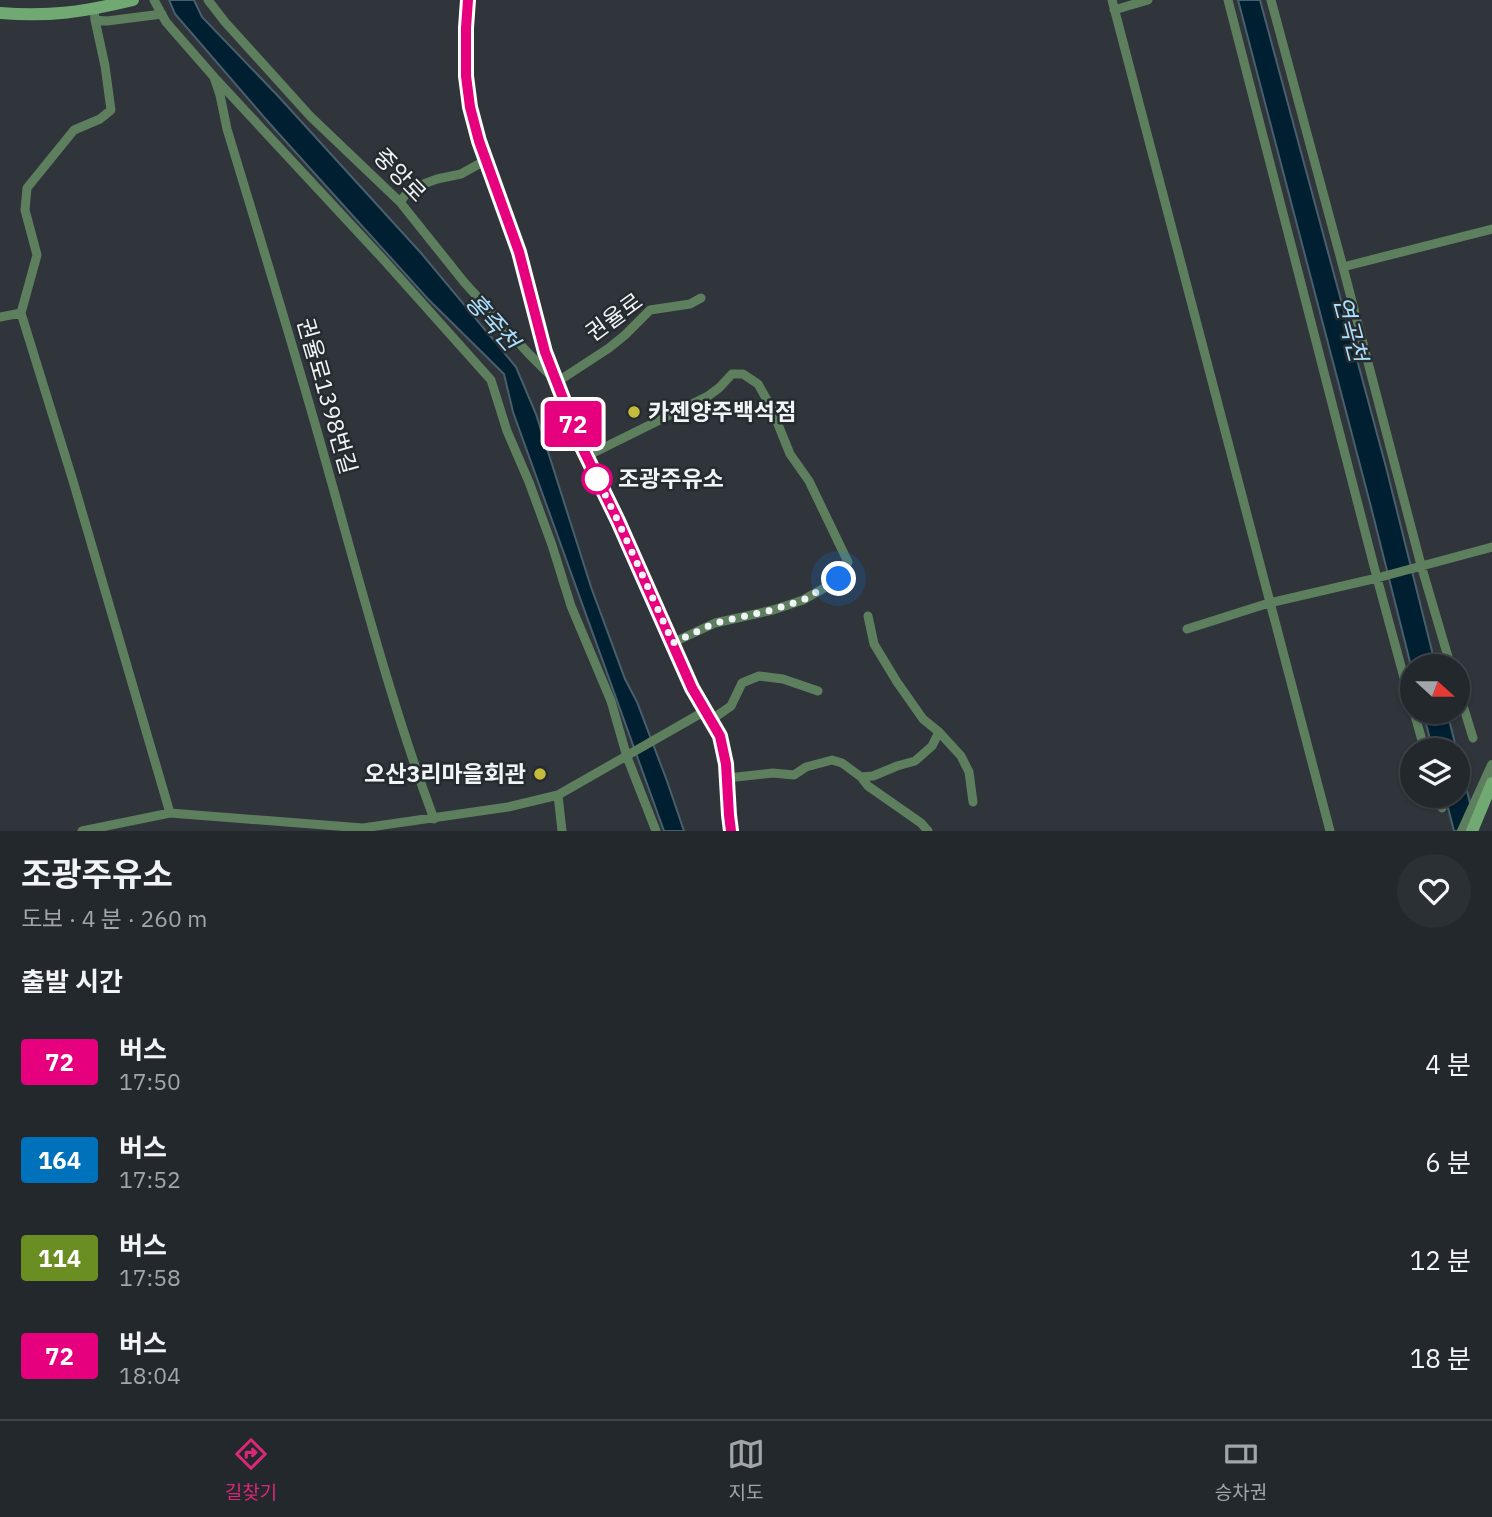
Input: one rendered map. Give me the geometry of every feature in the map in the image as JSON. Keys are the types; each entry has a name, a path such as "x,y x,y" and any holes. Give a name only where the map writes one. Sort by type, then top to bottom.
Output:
{"main road":[{"path":"0,13 94,15 133,0"},
{"path":"468,0 466,76 470,107 486,160 512,228 545,352 587,456 692,688 722,743 732,831"},
{"path":"1472,831 1488,785"}],"street":[{"name":"권율로1398번길","path":"154,0 166,22 214,77 414,765 434,818"},
{"name":"중앙로","path":"208,0 310,116 400,202 464,282 557,382"},
{"path":"1148,0 1113,5 1330,831"},
{"path":"1228,0 1400,663"},
{"path":"1271,0 1421,565 1447,654"},
{"path":"94,15 107,21 162,14"},
{"path":"94,15 111,110 100,119 74,130 27,188 25,210 37,255 21,313 170,813"},
{"path":"214,77 491,380 507,431 552,545 571,606 611,701 627,757 656,831"},
{"path":"400,202 410,188 437,178 461,174 486,160"},
{"path":"1343,267 1492,229"},
{"name":"권율로","path":"557,382 625,335 650,310 690,304 701,298"},
{"path":"0,317 21,313"},
{"path":"587,456 708,396 732,374 743,374 758,384 771,407 790,454 809,481 843,551 848,562 839,579 803,600 715,623 673,643"},
{"path":"1187,629 1269,603 1492,547"},
{"path":"868,616 874,644 897,682 923,719 961,756 969,772 973,802"},
{"path":"82,831 170,813 363,828 508,807 558,795 662,737 669,730 731,706 742,683 759,676 783,679 818,691"},
{"path":"1468,724 1472,738"},
{"path":"861,777 873,776 915,761 932,746 939,732"},
{"path":"727,778 773,772 794,775 806,767 832,760 842,763 861,777 868,786 921,823 928,831"},
{"path":"1462,831 1488,785 1492,765"},
{"path":"558,795 562,831"}],"water":[{"name":"홍죽천","path":"169,0 194,0 202,17 421,253 516,367 536,414 591,587 684,831 664,831 513,412 504,374 428,299 270,124 175,14"},
{"path":"1238,0 1260,0 1386,467 1433,654 1408,654"},
{"path":"1426,724 1450,724 1454,738 1430,738"},
{"path":"1470,803 1477,831 1454,831 1448,808 1470,808"}],"bus line":[{"name":"72","path":"468,0 466,76 470,107 479,141 512,228 545,352 581,445 692,688 720,736 726,764 731,831"}],"place":[{"name":"카젠양주백석점","path":"634,412"},
{"name":"조광주유소","path":"597,479"},
{"name":"오산3리마을회관","path":"540,774"}],"route":[{"path":"597,479 593,470 673,643 715,623 803,600 839,579"}],"water label":[{"name":"연곡천","path":"1350,329"}]}
